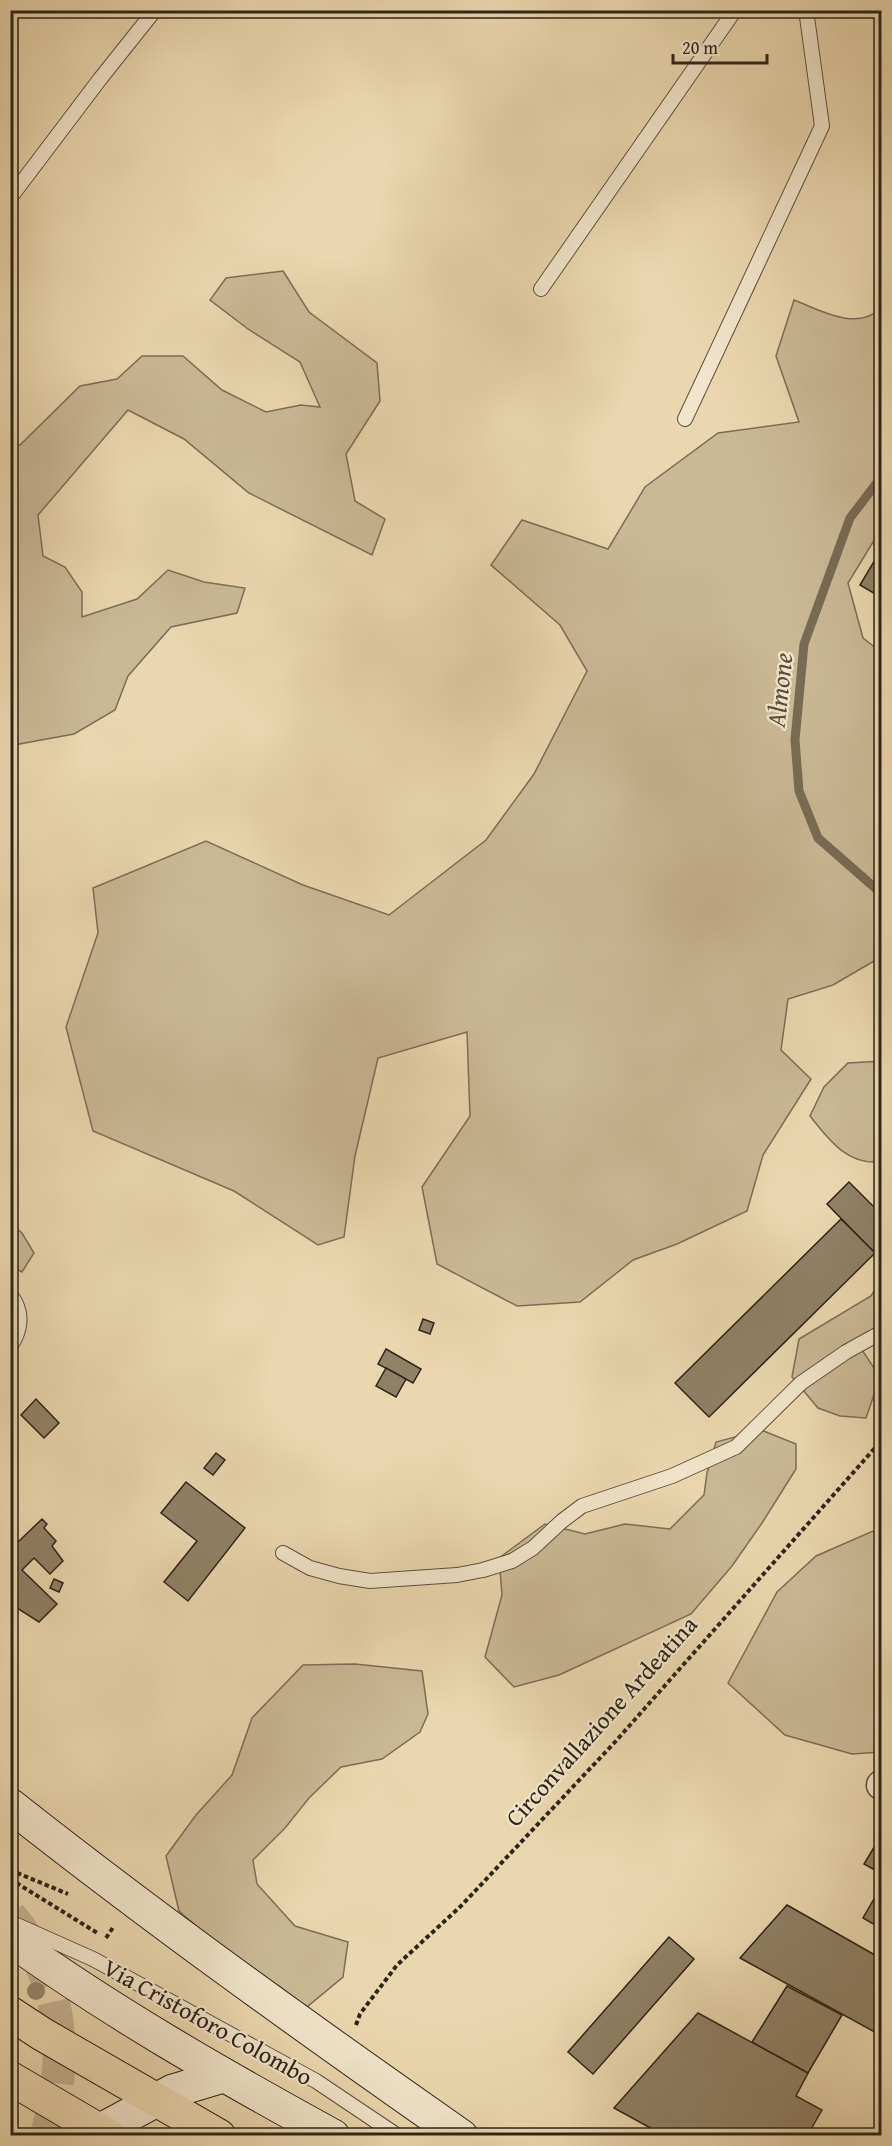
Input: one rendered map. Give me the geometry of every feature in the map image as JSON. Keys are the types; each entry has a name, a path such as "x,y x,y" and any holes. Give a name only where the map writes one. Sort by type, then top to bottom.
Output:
{"main road":[{"path":"10,1805 178,1934 350,2059 461,2136"},
{"name":"Via Cristoforo Colombo","path":"10,1939 90,1994 223,2076 333,2136"},
{"path":"13,2016 219,2136"},
{"name":"Via Cristoforo Colombo","path":"10,2078 99,2134 155,2099 223,2076"}],"lane":[{"path":"10,198 155,10"},
{"path":"541,289 735,10"},
{"path":"685,419 822,126 807,17 803,10"},
{"path":"10,1294 19,1310 20,1319 16,1338 10,1347"},
{"path":"283,1553 310,1568 370,1581 457,1575 512,1561 533,1548 582,1506 663,1479 736,1447 801,1383 832,1361 882,1332"},
{"name":"Via Cristoforo Colombo","path":"10,1922 93,1959 316,2082 398,2136"}],"path":[{"name":"Circonvallazione Ardeatina","path":"354,2031 360,2014 397,1965 461,1906 615,1742 882,1440"},
{"path":"10,1879 106,1938"}],"shaded area":[{"path":"283,271 309,312 377,363 380,401 346,454 355,501 385,519 372,555 249,493 184,439 128,410 38,515 43,556 65,567 82,592 82,617 137,599 168,570 204,582 245,588 237,613 171,627 128,676 115,710 74,734 14,745 11,748 11,444 20,445 80,386 117,379 142,356 183,356 222,390 266,412 301,405 320,407 300,362 248,329 210,300 226,278"},
{"path":"794,300 838,317 850,319 871,315 881,308 881,529 848,583 863,638 881,652 881,957 833,985 788,999 781,1050 811,1079 763,1155 747,1211 677,1244 633,1260 580,1302 517,1306 437,1264 422,1187 470,1116 467,1032 378,1058 355,1156 344,1237 318,1245 234,1191 93,1131 66,1027 98,933 93,888 206,841 303,885 389,915 486,840 534,774 587,671 560,625 491,565 522,520 608,549 645,487 718,433 799,422 776,356"},
{"path":"881,1061 881,1162 869,1162 840,1149 810,1116 824,1087 848,1063"},
{"path":"11,1224 22,1233 34,1253 22,1272 11,1266"},
{"path":"881,1280 881,1333 862,1350 880,1377 866,1418 840,1416 818,1408 792,1377 799,1339 871,1296"},
{"path":"761,1430 796,1444 796,1469 732,1566 691,1614 559,1675 514,1687 485,1657 502,1595 499,1558 545,1524 585,1534 625,1524 670,1529 704,1495 707,1473 716,1442"},
{"path":"873,1531 882,1536 881,1752 852,1754 785,1735 728,1683 777,1592 816,1556"},
{"path":"355,1664 422,1671 428,1714 420,1732 382,1759 341,1767 309,1798 285,1828 253,1860 257,1884 295,1926 348,1942 343,1977 302,2011 256,1978 179,1911 166,1856 196,1815 232,1775 252,1718 303,1665"}],"building":[{"path":"882,548 882,598 860,585"},
{"path":"849,1182 882,1215 882,1247 875,1253 827,1204"},
{"path":"841,1219 875,1253 709,1417 675,1383"},
{"path":"423,1319 434,1323 430,1334 419,1330"},
{"path":"386,1349 421,1369 413,1383 378,1364"},
{"path":"386,1368 406,1379 396,1397 376,1386"},
{"path":"36,1399 59,1423 44,1438 21,1415"},
{"path":"216,1453 225,1460 213,1475 204,1468"},
{"path":"186,1482 245,1528 188,1601 164,1582 197,1541 161,1513"},
{"path":"42,1519 47,1524 44,1528 56,1541 52,1546 63,1561 50,1574 34,1558 22,1570 57,1604 39,1622 20,1610 10,1600 10,1536 17,1543"},
{"path":"54,1579 63,1583 59,1592 50,1588"},
{"path":"882,1834 882,1874 864,1864"},
{"path":"882,1885 882,1929 863,1918"},
{"path":"787,1905 882,1959 882,2036 740,1958"},
{"path":"669,1937 694,1959 593,2074 568,2052"},
{"path":"787,1986 842,2015 808,2073 752,2042"},
{"path":"698,2013 808,2073 796,2096 822,2110 807,2136 665,2136 614,2108"}],"waterway":[{"name":"Almone","path":"882,476 850,518 804,644 795,740 799,791 818,838 882,894"}],"tunnel":[{"path":"10,1915 28,1939 41,1965 51,1992 57,2020 58,2078 54,2107 46,2136"}]}
